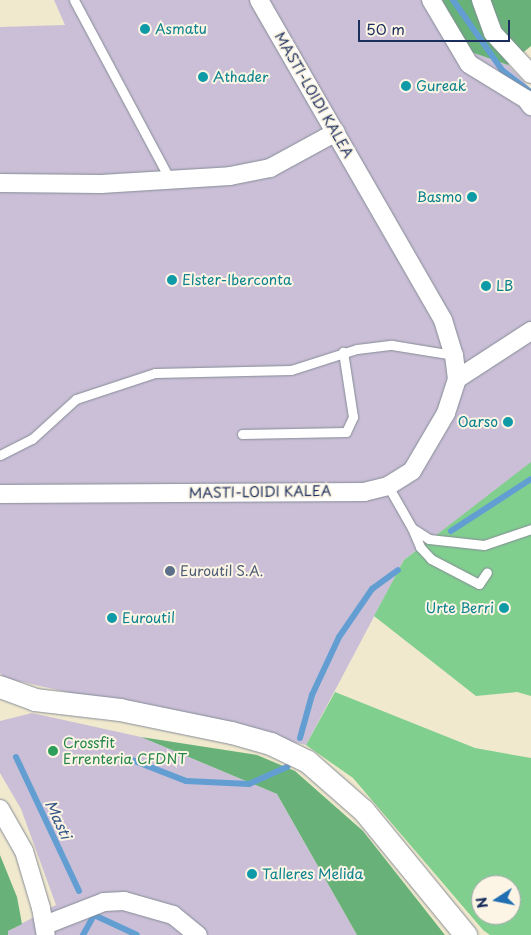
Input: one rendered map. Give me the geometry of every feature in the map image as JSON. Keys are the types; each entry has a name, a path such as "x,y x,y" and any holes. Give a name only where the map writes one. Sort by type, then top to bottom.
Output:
{"street":[{"name":"MASTI-LOIDI KALEA","path":"0,494 364,492 388,486 412,471 446,413 457,379 454,355 443,320 259,0"},
{"path":"431,0 469,64 526,99 531,106"},
{"path":"481,0 494,33 531,74"},
{"path":"0,183 101,184 230,176 270,168 336,132"},
{"path":"457,379 531,331"},
{"path":"0,687 35,700 120,710 232,733 272,744 308,762 364,811 466,935"},
{"path":"0,707 35,700"},
{"path":"0,809 24,851 45,930 104,902 124,901 173,915 198,935"}],"lane":[{"path":"74,0 170,180"},
{"path":"0,455 32,439 76,399 155,373 291,370 343,352 392,346 454,355"},
{"path":"242,434 346,432 353,417 343,352"},
{"path":"388,486 412,528 420,547 431,559 479,584 487,572"},
{"path":"412,528 429,539 484,544 531,529"}],"shaded area":[{"path":"54,0 442,0 471,52 508,65 531,89 531,463 404,560 306,745 4,678 0,673 0,27 65,25"},
{"path":"32,713 141,737 277,794 357,935 8,935 8,931 56,905 21,809 0,773 0,721"}],"green space":[{"path":"442,0 531,0 531,46 508,65 471,52"},
{"path":"531,462 531,696 517,692 476,696 374,616 404,560"},
{"path":"335,692 475,748 531,758 531,935 490,935 479,925 521,925 521,875 471,875 471,916 353,778 306,745"},
{"path":"141,737 257,755 295,771 363,831 445,935 357,935 277,794"},
{"path":"0,855 17,897 22,924 8,931 8,935 0,935"}],"waterway":[{"path":"453,0 502,70 530,92"},
{"path":"451,531 531,479"},
{"path":"300,738 312,695 339,637 372,589 398,570"},
{"name":"Masti","path":"16,757 79,891"},
{"path":"127,758 186,781 249,784 287,767"},
{"path":"83,935 94,915 137,935"}],"place":[{"name":"Asmatu","path":"145,29"},
{"name":"Athader","path":"203,77"},
{"name":"Gureak","path":"406,86"},
{"name":"Basmo","path":"472,197"},
{"name":"Elster-Iberconta","path":"172,280"},
{"name":"LB","path":"486,286"},
{"name":"Oarso","path":"508,422"},
{"name":"Euroutil S.A.","path":"170,571"},
{"name":"Urte Berri","path":"504,608"},
{"name":"Euroutil","path":"112,618"},
{"name":"Crossfit Errenteria CFDNT","path":"53,751"},
{"name":"Talleres Melida","path":"252,874"}]}
